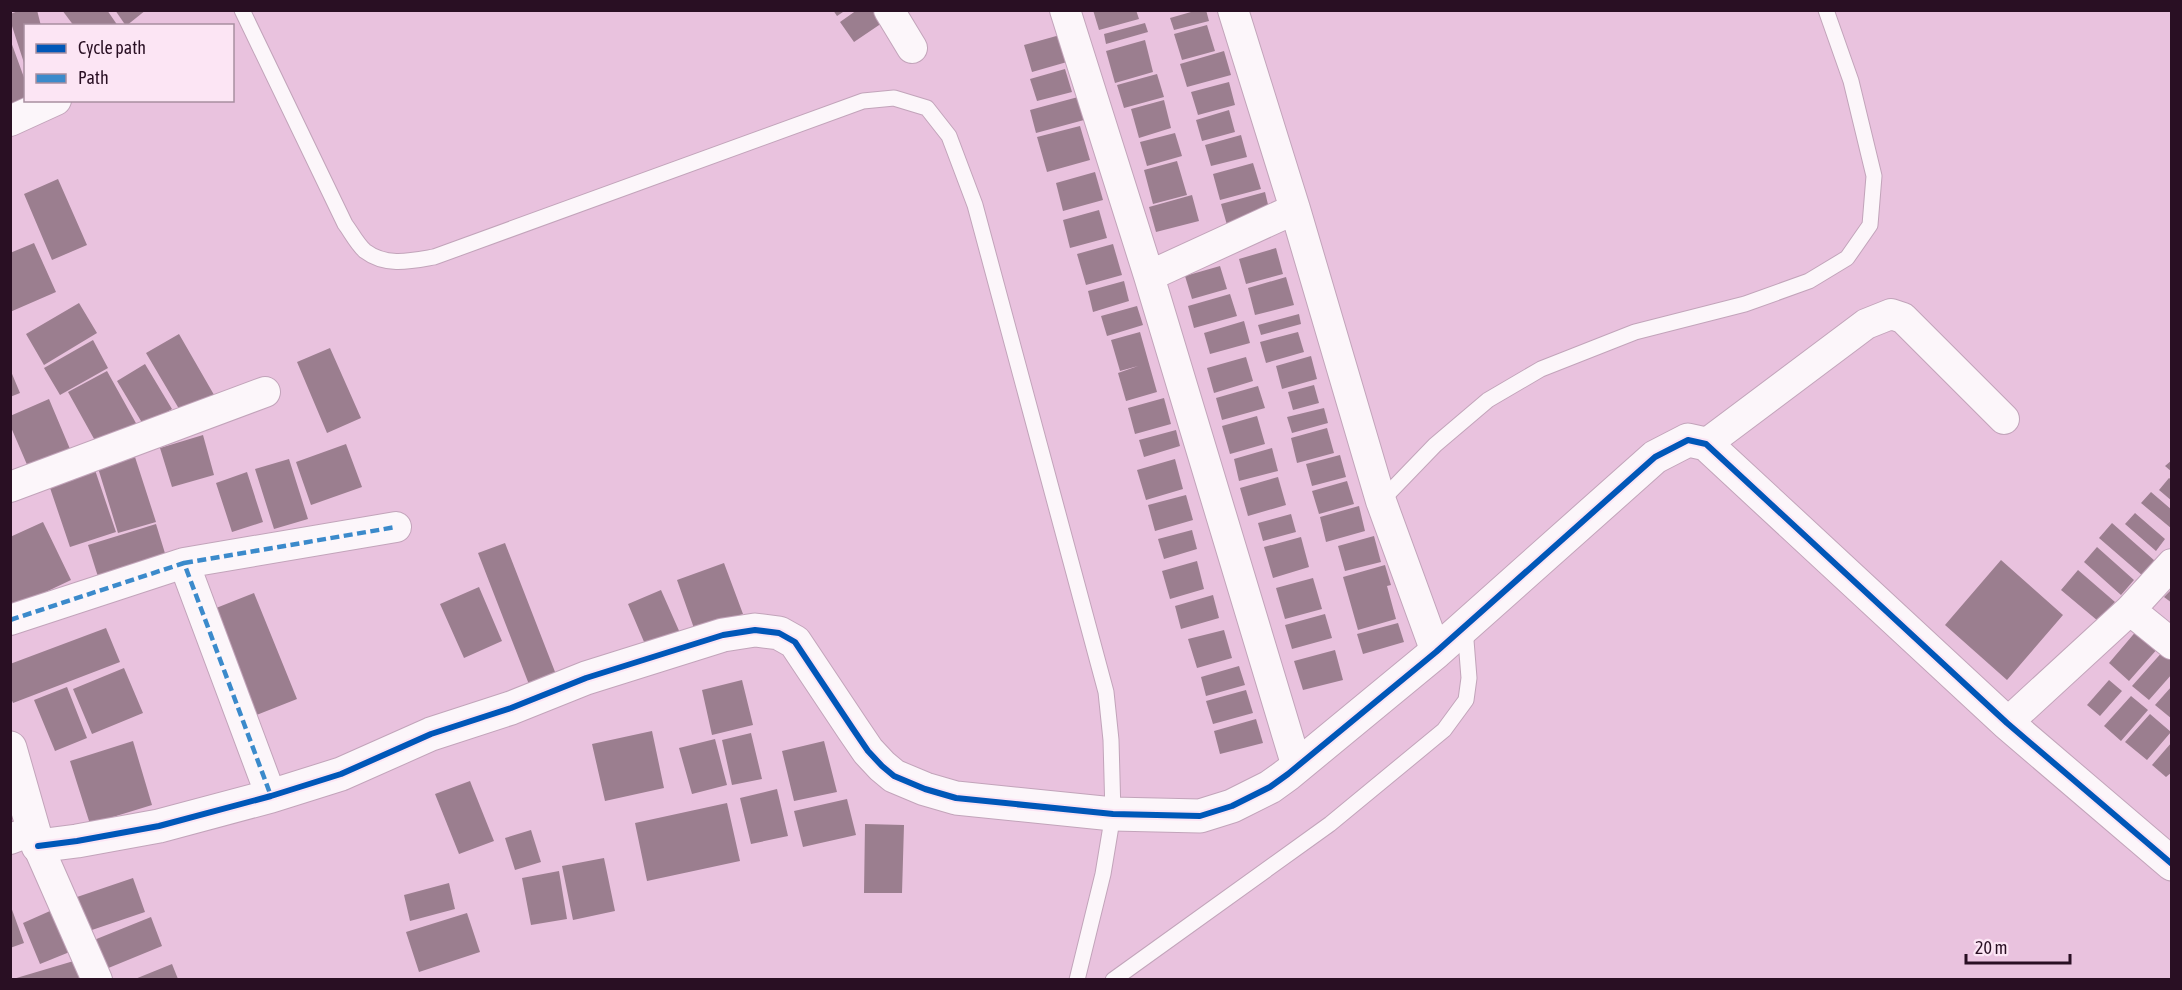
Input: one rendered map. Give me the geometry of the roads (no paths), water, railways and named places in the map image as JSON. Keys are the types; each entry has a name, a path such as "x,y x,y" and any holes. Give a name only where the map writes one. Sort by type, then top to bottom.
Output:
{"street":[{"path":"889,10 912,48"},
{"path":"1065,10 1149,276 1297,767"},
{"path":"1233,10 1381,501 1436,652"},
{"path":"10,121 52,102"},
{"path":"1149,276 1295,210"},
{"path":"1706,444 1866,324 1878,317 1891,314 1904,318 2004,419"},
{"path":"10,487 265,392"},
{"path":"28,838 159,826 271,796 341,774 431,734 511,708 596,675 723,635 755,630 779,633 795,642 868,751 894,776 925,789 956,798 1113,814 1200,816 1232,806 1260,792 1297,767 1436,652 1655,457 1688,440 1706,444 2007,723 2172,864"},
{"path":"10,620 184,563 396,527"},
{"path":"184,563 271,796"},
{"path":"2007,723 2130,610 2172,564"},
{"path":"2130,610 2172,644"},
{"path":"10,748 28,838 97,980"}],"lane":[{"path":"242,10 345,224 365,250 385,260 400,263 434,256 863,101 894,98 927,108 949,136 975,205 1106,692 1111,740 1113,814 1103,874 1077,980"},
{"path":"1381,501 1435,445 1488,400 1541,369 1635,332 1745,304 1809,281 1847,258 1870,225 1874,176 1851,81 1826,10"},
{"path":"1113,980 1329,824 1444,730 1466,700 1469,678 1465,626"}]}
